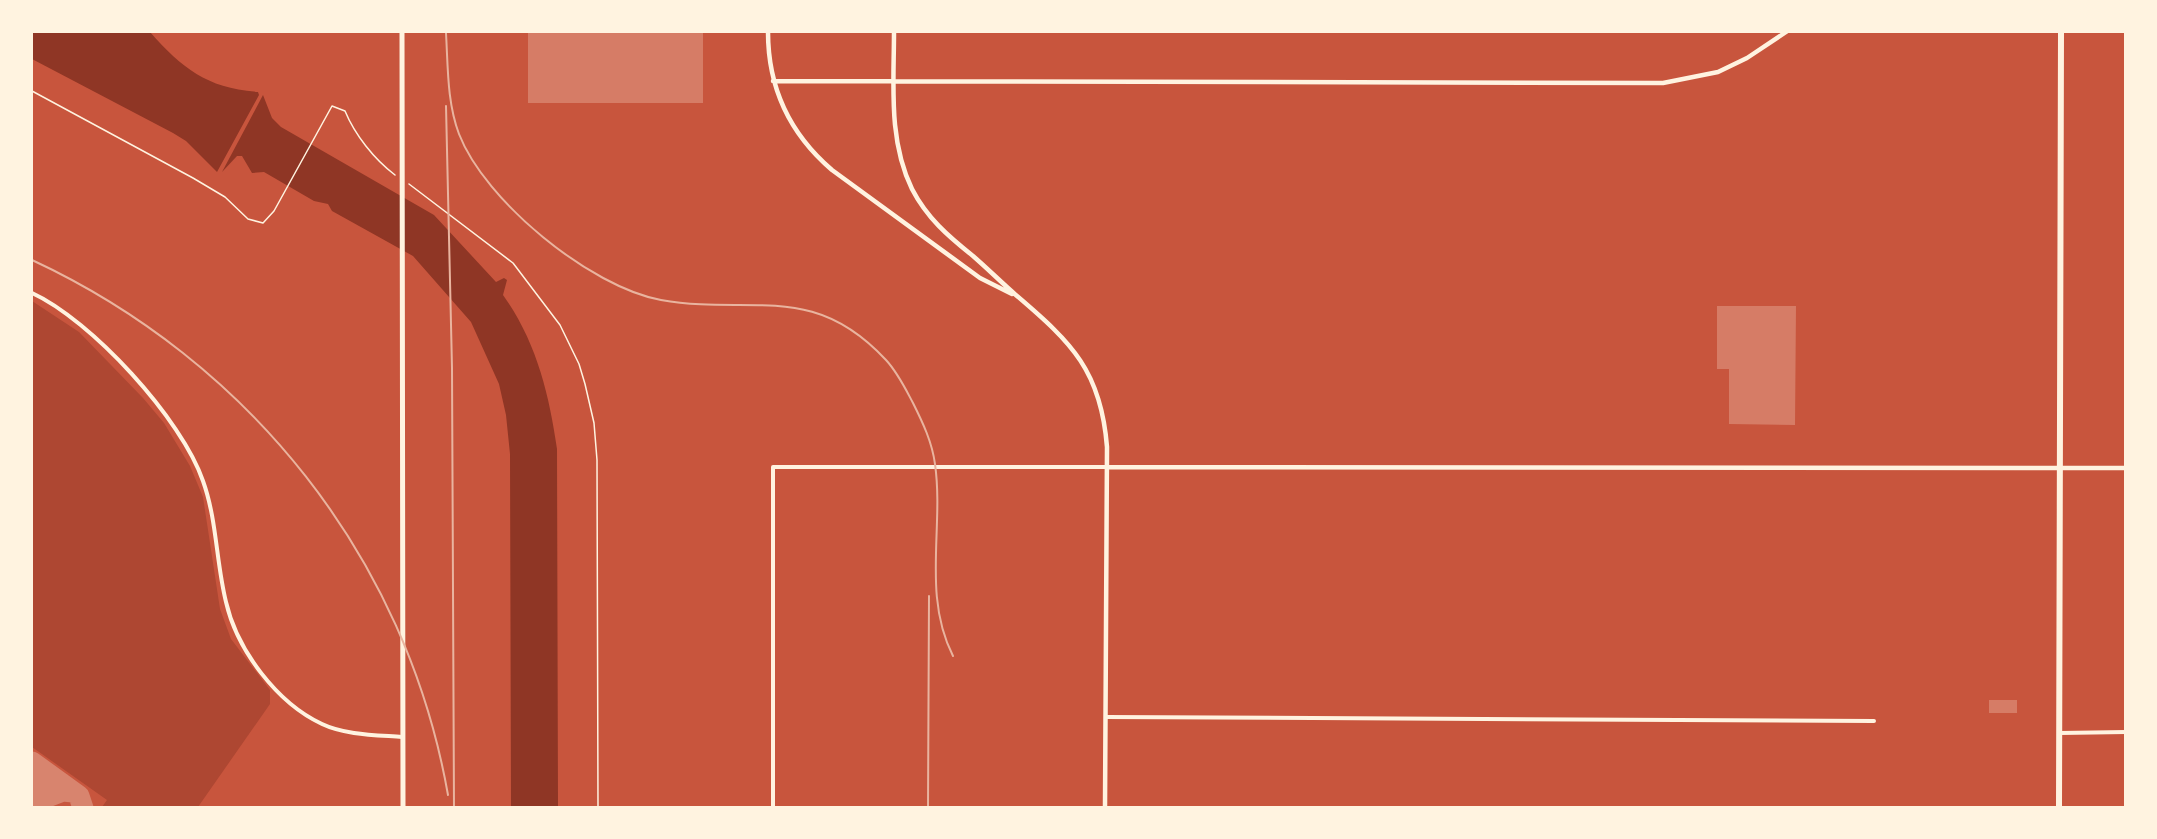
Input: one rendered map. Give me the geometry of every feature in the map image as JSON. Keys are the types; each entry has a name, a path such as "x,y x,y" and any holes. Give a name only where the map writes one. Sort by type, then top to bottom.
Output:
{"main road":[{"path":"402,32 403,807"},
{"path":"2059,807 2061,32"}],"street":[{"path":"768,32 773,81 792,123 820,159 980,278 1017,297"},
{"path":"894,32 897,143 905,173 920,202 943,232 1057,330 1084,365 1100,407 1106,435 1107,467 1105,807"},
{"path":"773,81 1662,83 1718,72 1747,58 1786,32"},
{"path":"32,293 58,307 85,329 160,407 181,436 197,466 208,498 231,619 244,647 263,674 286,698 322,724 345,731 402,737"},
{"path":"773,807 773,467 2126,468"},
{"path":"1106,717 1874,721"},
{"path":"2059,733 2126,732"}],"path":[{"path":"32,91 193,178 225,197 248,219 263,223 274,211 332,106 345,111 350,125 370,151 398,177"},
{"path":"404,181 513,263 560,325 579,363 594,423 597,460 598,807"}],"shaded area":[{"path":"32,32 150,32 185,66 197,74 224,86 258,92 259,95 217,172 186,141 173,133 32,59"},
{"path":"263,95 272,118 281,127 434,215 496,282 504,278 507,280 503,295 524,331 539,368 550,408 557,449 558,807 511,807 510,454 506,415 499,384 471,322 413,256 332,211 328,204 314,201 264,172 252,173 242,156 237,156 222,172"},
{"path":"32,301 79,332 164,423 190,466 203,497 220,609 231,639 270,690 270,704 198,807 102,807 107,800 32,747"}],"building":[{"path":"528,32 703,32 703,103 528,103"},
{"path":"1717,306 1796,306 1795,425 1729,424 1729,369 1717,369"},
{"path":"1989,700 2017,700 2017,713 1989,713"}],"taxiway":[{"path":"32,762 79,796 83,808"},
{"path":"32,787 50,780 61,783"},
{"path":"32,803 63,791 73,792"}],"railway":[{"path":"446,33 452,110 459,134 472,160 492,186 516,213 543,237 603,278 633,292 661,300 693,304 779,306 806,310 832,319 859,335 886,360 904,386 920,418 934,456 937,488 936,585 938,609 953,656"},
{"path":"446,106 452,368 454,808"},
{"path":"32,260 110,302 183,353 248,411 306,476 355,548 396,625 427,708 448,795"},
{"path":"928,808 929,596"}]}
